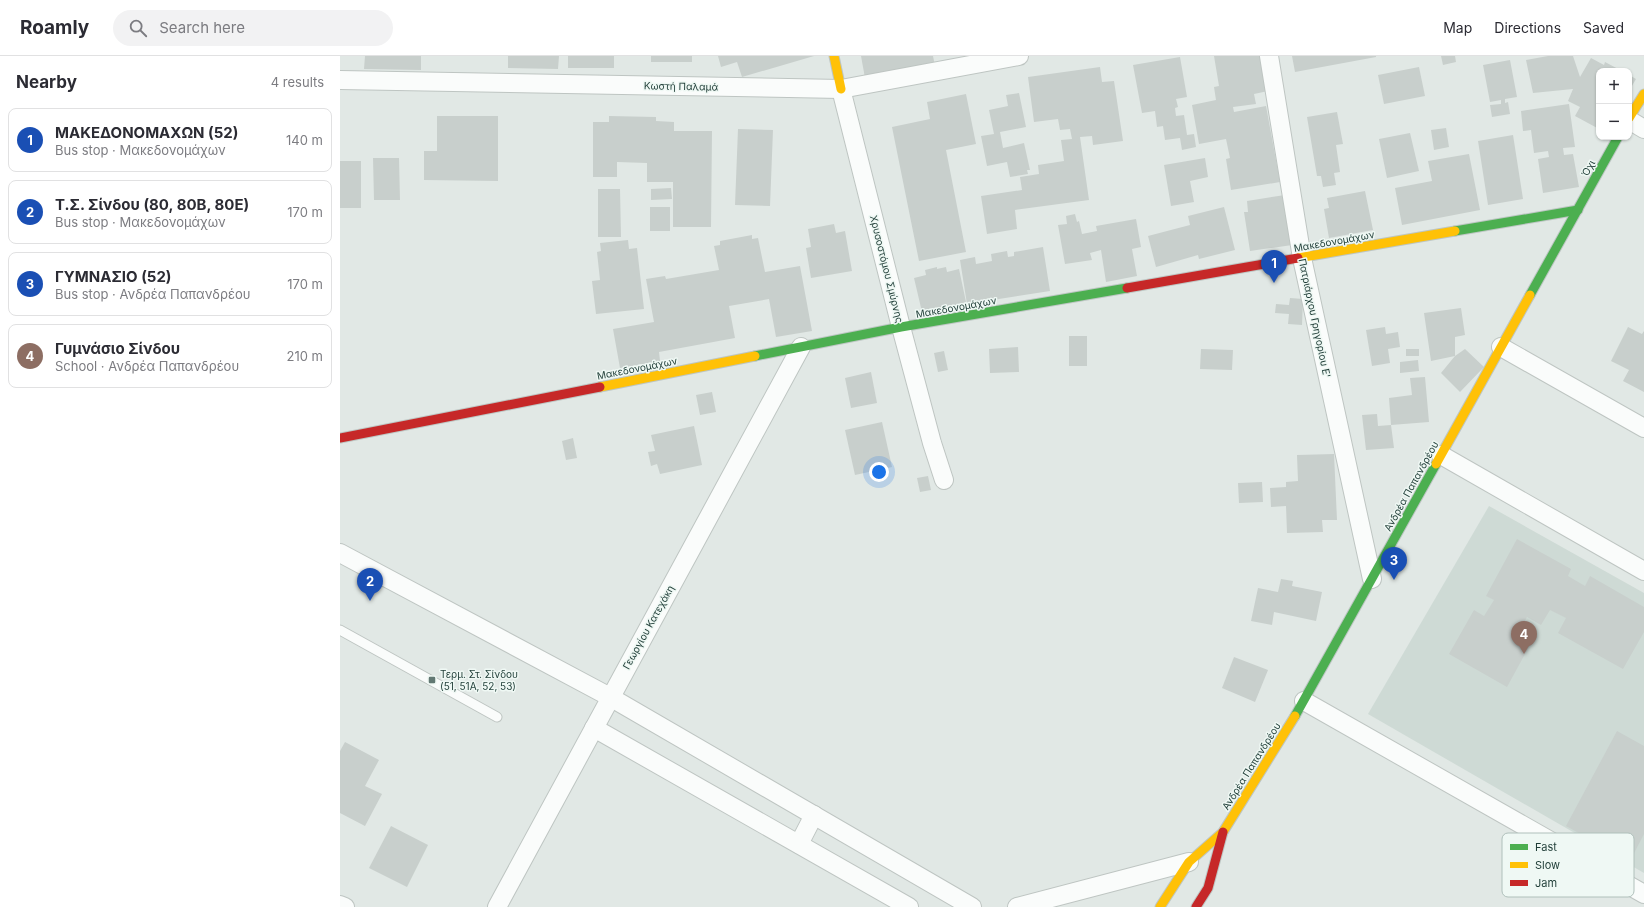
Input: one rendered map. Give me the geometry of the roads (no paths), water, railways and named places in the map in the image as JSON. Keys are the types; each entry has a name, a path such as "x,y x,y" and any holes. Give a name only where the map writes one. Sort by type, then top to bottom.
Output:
{"street":[{"name":"Χρυσοστόμου Σμύρνης","path":"834,56 901,327 932,443 944,480"},
{"name":"Κωστή Παλαμά","path":"340,80 841,89 1019,56"},
{"name":"Πατριάρχου Γρηγορίου Ε'","path":"1269,56 1302,258 1372,579"},
{"path":"1632,114 1644,94"},
{"path":"1632,121 1644,129"},
{"name":"Όχι","path":"1578,210 1616,140"},
{"name":"Μακεδονομάχων","path":"340,438 901,327 1578,210"},
{"name":"Ανδρέα Παπανδρέου","path":"1196,907 1208,888 1223,832 1304,701 1578,210"},
{"name":"Γεωργίου Κατεχάκη","path":"497,907 801,347"},
{"path":"1501,347 1644,428"},
{"path":"1441,455 1644,571"},
{"path":"340,553 610,697 972,907"},
{"path":"1304,701 1537,833"},
{"path":"594,728 909,907"},
{"path":"799,844 814,815"},
{"name":"Ανδρέα Παπανδρέου","path":"1160,907 1189,862 1223,832"},
{"path":"1017,907 1189,862"},
{"path":"1634,888 1644,894"},
{"path":"1641,907 1644,902"},
{"path":"340,905 345,907"}],"lane":[{"path":"340,630 497,717"}],"place":[{"name":"ΜΑΚΕΔΟΝΟΜΑΧΩΝ (52)","path":"1274,283"},
{"name":"ΓΥΜΝΑΣΙΟ (52)","path":"1394,580"},
{"name":"Τ.Σ. Σίνδου (80, 80Β, 80Ε)","path":"370,601"},
{"name":"Γυμνάσιο Σίνδου","path":"1524,654"},
{"name":"Τερμ. Στ. Σίνδου (51, 51Α, 52, 53)","path":"432,680"}]}
